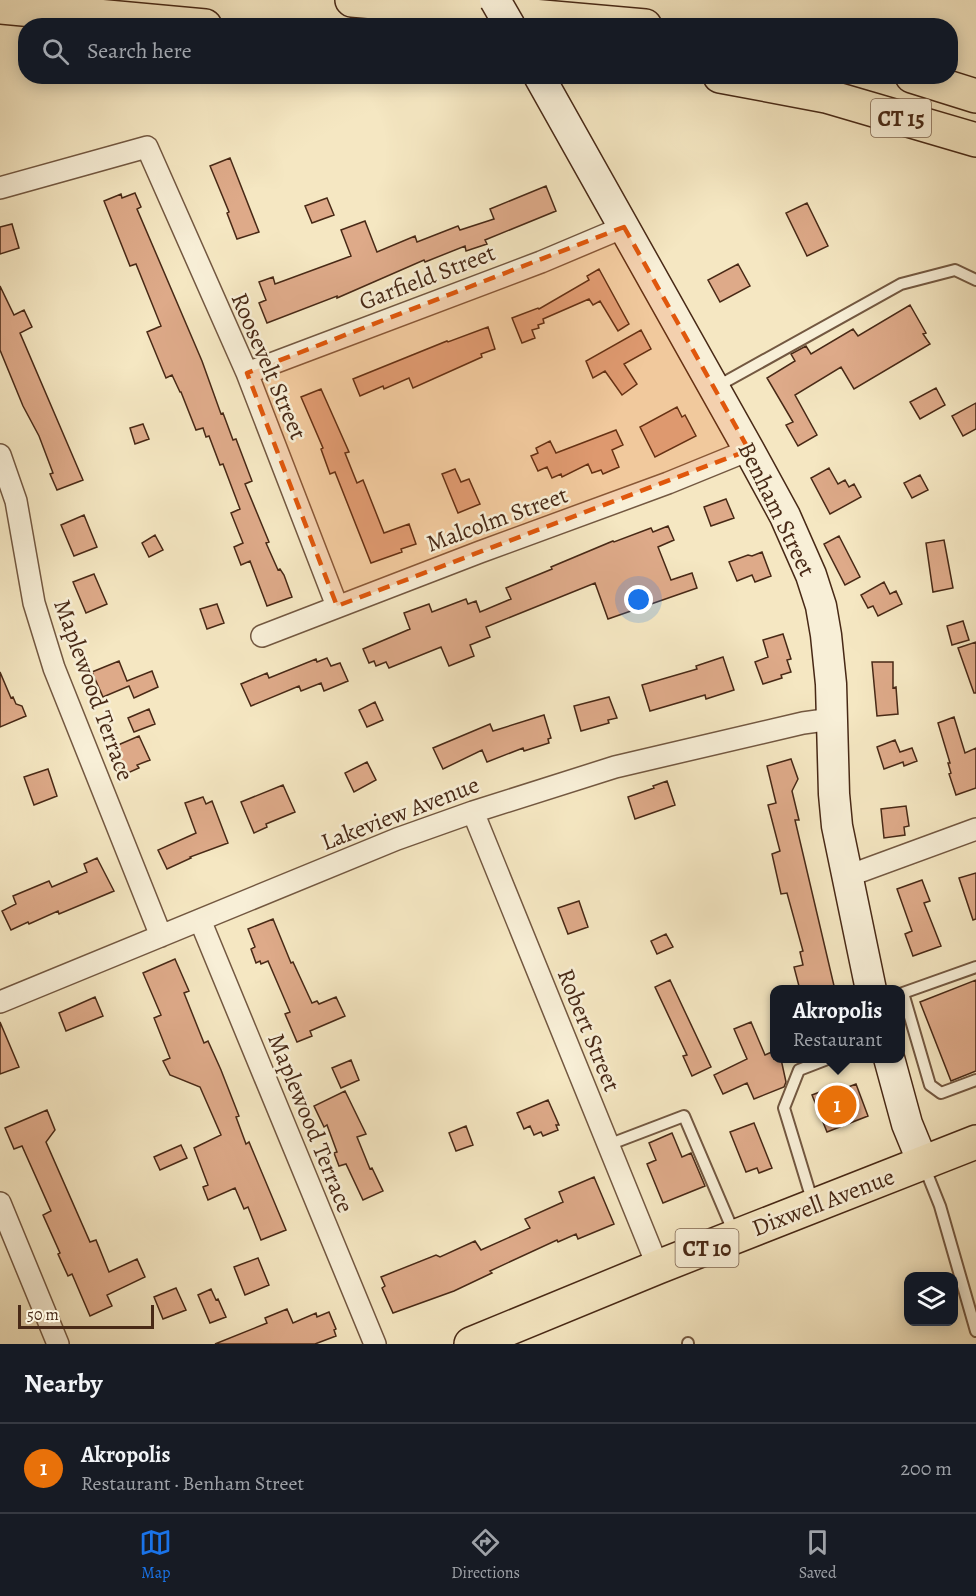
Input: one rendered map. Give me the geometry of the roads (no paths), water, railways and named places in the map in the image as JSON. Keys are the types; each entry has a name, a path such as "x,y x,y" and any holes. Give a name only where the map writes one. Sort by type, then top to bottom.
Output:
{"main road":[{"path":"352,0 555,18"},
{"path":"495,0 505,18"},
{"path":"0,7 119,18"},
{"name":"Benham Street","path":"543,84 748,450 798,544 814,585 826,635 831,684 837,826 870,985"},
{"name":"CT 15","path":"762,84 826,96 976,140"},
{"name":"CT 15","path":"938,84 976,96"},
{"path":"890,1063 907,1124 923,1163"},
{"name":"Dixwell Avenue","path":"471,1344 735,1236 976,1142"}],"street":[{"name":"Roosevelt Street","path":"0,188 147,147 247,373 337,606"},
{"name":"Garfield Street","path":"247,373 541,262 624,227"},
{"name":"Malcolm Street","path":"262,636 668,483 748,450"},
{"name":"Maplewood Terrace","path":"0,455 16,501 34,603 51,659 161,936"},
{"name":"Lakeview Avenue","path":"0,1002 397,839 473,812 615,767 803,723 832,719"},
{"name":"Robert Street","path":"473,812 658,1267"},
{"path":"848,876 976,829"},
{"name":"Maplewood Terrace","path":"200,920 375,1344"},
{"path":"0,1203 58,1344"}],"lane":[{"path":"714,388 901,284 955,270 976,280"},
{"path":"905,993 976,967"},
{"path":"905,1004 930,1085 941,1093 976,1080"},
{"path":"814,1206 784,1108 799,1070 819,1063"},
{"path":"608,1145 684,1116 735,1236"},
{"path":"923,1163 940,1206 976,1331"}],"place":[{"name":"Akropolis","path":"837,1105"}]}
